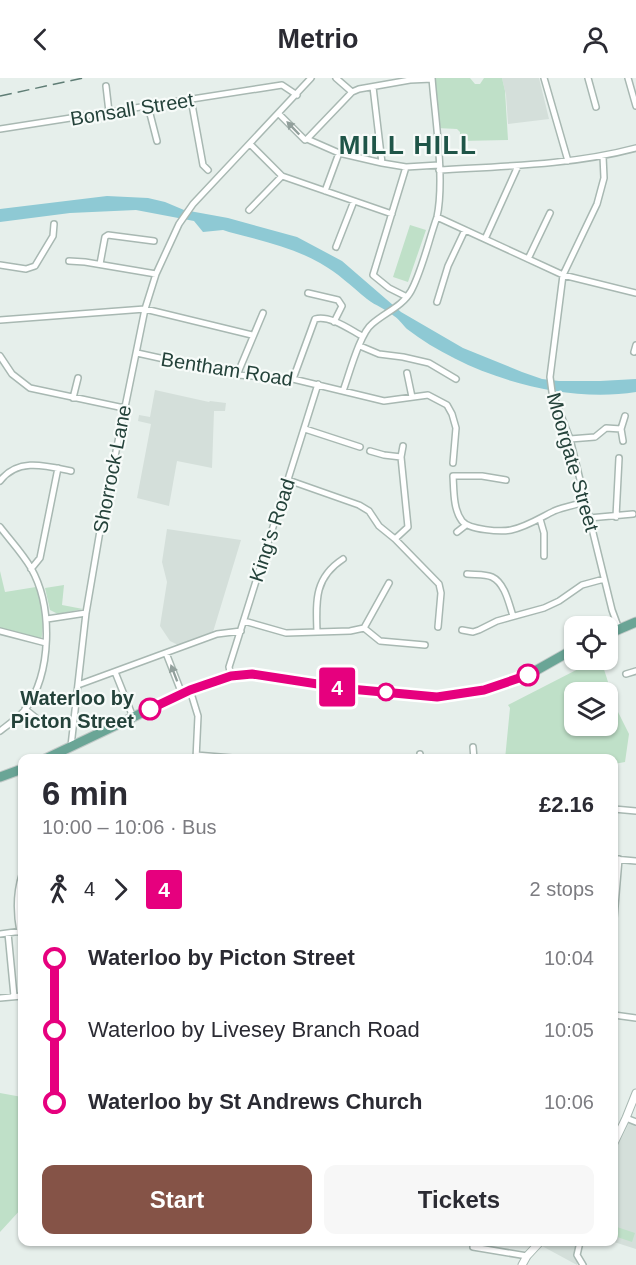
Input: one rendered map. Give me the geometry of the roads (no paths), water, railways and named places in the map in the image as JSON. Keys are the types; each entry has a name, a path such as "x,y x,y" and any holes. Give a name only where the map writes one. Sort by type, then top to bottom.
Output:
{"main road":[{"path":"619,628 636,622"},
{"path":"55,754 186,692 231,676 252,674 350,689 442,697 484,690 528,675 564,655"},
{"path":"0,777 18,770"}],"street":[{"path":"311,78 250,144 282,176 392,214"},
{"path":"336,78 352,92"},
{"path":"544,78 568,161"},
{"path":"588,78 596,107"},
{"path":"628,78 636,106"},
{"path":"307,139 352,92 410,80 432,79 439,167 437,217 411,291 399,304 372,323 362,336 342,391"},
{"name":"Bonsall Street","path":"0,129 282,85 297,95"},
{"path":"106,86 109,112"},
{"path":"373,87 382,163"},
{"path":"191,99 202,165 208,170"},
{"path":"148,106 157,141"},
{"path":"279,114 304,140 307,139 339,153 405,167 518,166 603,156 636,148"},
{"name":"Shorrock Lane","path":"71,746 86,613 101,525 145,309 156,274 179,224 193,204 250,144"},
{"path":"325,191 339,153"},
{"name":"Moorgate Street","path":"603,156 604,178 597,204 563,275 550,377 552,392 570,439 604,579 619,628"},
{"path":"485,239 518,166"},
{"path":"405,167 373,275 389,288 407,297"},
{"path":"249,210 282,176"},
{"path":"336,247 354,201"},
{"path":"528,259 550,213"},
{"path":"437,217 563,275 636,293"},
{"path":"0,265 26,269 35,266 53,236 54,224"},
{"path":"437,302 448,266 465,230"},
{"path":"100,264 105,237 108,235 154,242"},
{"path":"69,261 156,274"},
{"path":"308,292 338,300 342,306 334,322"},
{"path":"0,320 145,309 252,335"},
{"path":"237,375 252,335 264,313"},
{"path":"293,379 315,319 321,317 362,336"},
{"path":"360,346 379,354 429,363 456,379"},
{"name":"Bentham Road","path":"137,353 237,375 293,379 384,401 428,395 447,405 456,428 453,470 455,501 461,520 466,525"},
{"path":"0,356 12,374 30,388 124,408"},
{"path":"407,373 412,397"},
{"path":"73,398 78,378"},
{"name":"King's Road","path":"231,676 230,667 318,384"},
{"path":"623,441 621,429 625,416"},
{"path":"570,439 595,437 606,428 621,429"},
{"path":"305,429 360,447"},
{"path":"395,539 408,526 401,457 403,446"},
{"path":"370,452 401,457"},
{"path":"616,517 618,458"},
{"path":"0,481 4,475 20,466 39,464 71,471"},
{"path":"31,569 40,558 58,468"},
{"path":"453,470 506,480"},
{"path":"288,480 359,505 369,511 379,526 439,584 441,593 438,627"},
{"path":"608,482 617,483"},
{"path":"457,532 466,525 480,529 510,530 554,511 585,502"},
{"path":"589,518 633,514"},
{"path":"540,519 544,532 544,556"},
{"path":"0,527 31,569 45,604 48,635 40,678 25,709 0,731"},
{"path":"317,633 316,596 320,585 333,566 343,560"},
{"path":"467,574 492,577 500,584 513,616"},
{"path":"462,630 473,632 497,621 544,608 582,585 604,579"},
{"path":"244,621 286,633 350,632 364,628 389,583"},
{"path":"47,619 86,613"},
{"path":"364,628 380,641 425,645"},
{"path":"78,685 217,634 241,631"},
{"path":"1,634 46,643"},
{"path":"166,653 198,716 196,754"},
{"path":"115,672 134,717"},
{"path":"626,674 636,672"},
{"path":"25,709 45,725"},
{"path":"473,747 474,754"},
{"path":"618,809 636,811"},
{"path":"618,859 636,861"},
{"path":"18,888 16,909 18,918"},
{"path":"0,934 18,932"},
{"path":"8,933 14,996"},
{"path":"0,998 18,996"},
{"path":"618,1016 636,1018"},
{"path":"618,1135 636,1093"},
{"path":"626,1118 636,1122"},
{"path":"522,1265 536,1246"},
{"path":"579,1246 577,1255 583,1265"},
{"path":"473,1247 527,1256"}],"water":[{"path":"107,196 148,198 184,210 228,218 297,237 342,261 401,312 463,348 542,379 600,381 636,379 636,392 607,395 577,394 516,382 486,372 431,345 407,329 398,319 367,299 333,271 309,257 276,244 223,230 203,232 194,221 136,210 70,213 0,222 0,209"}],"railway":[{"path":"0,96 83,78"}],"place":[{"name":"Waterloo by Picton Street","path":"150,709"}],"district":[{"name":"MILL HILL","path":"408,145"}]}
